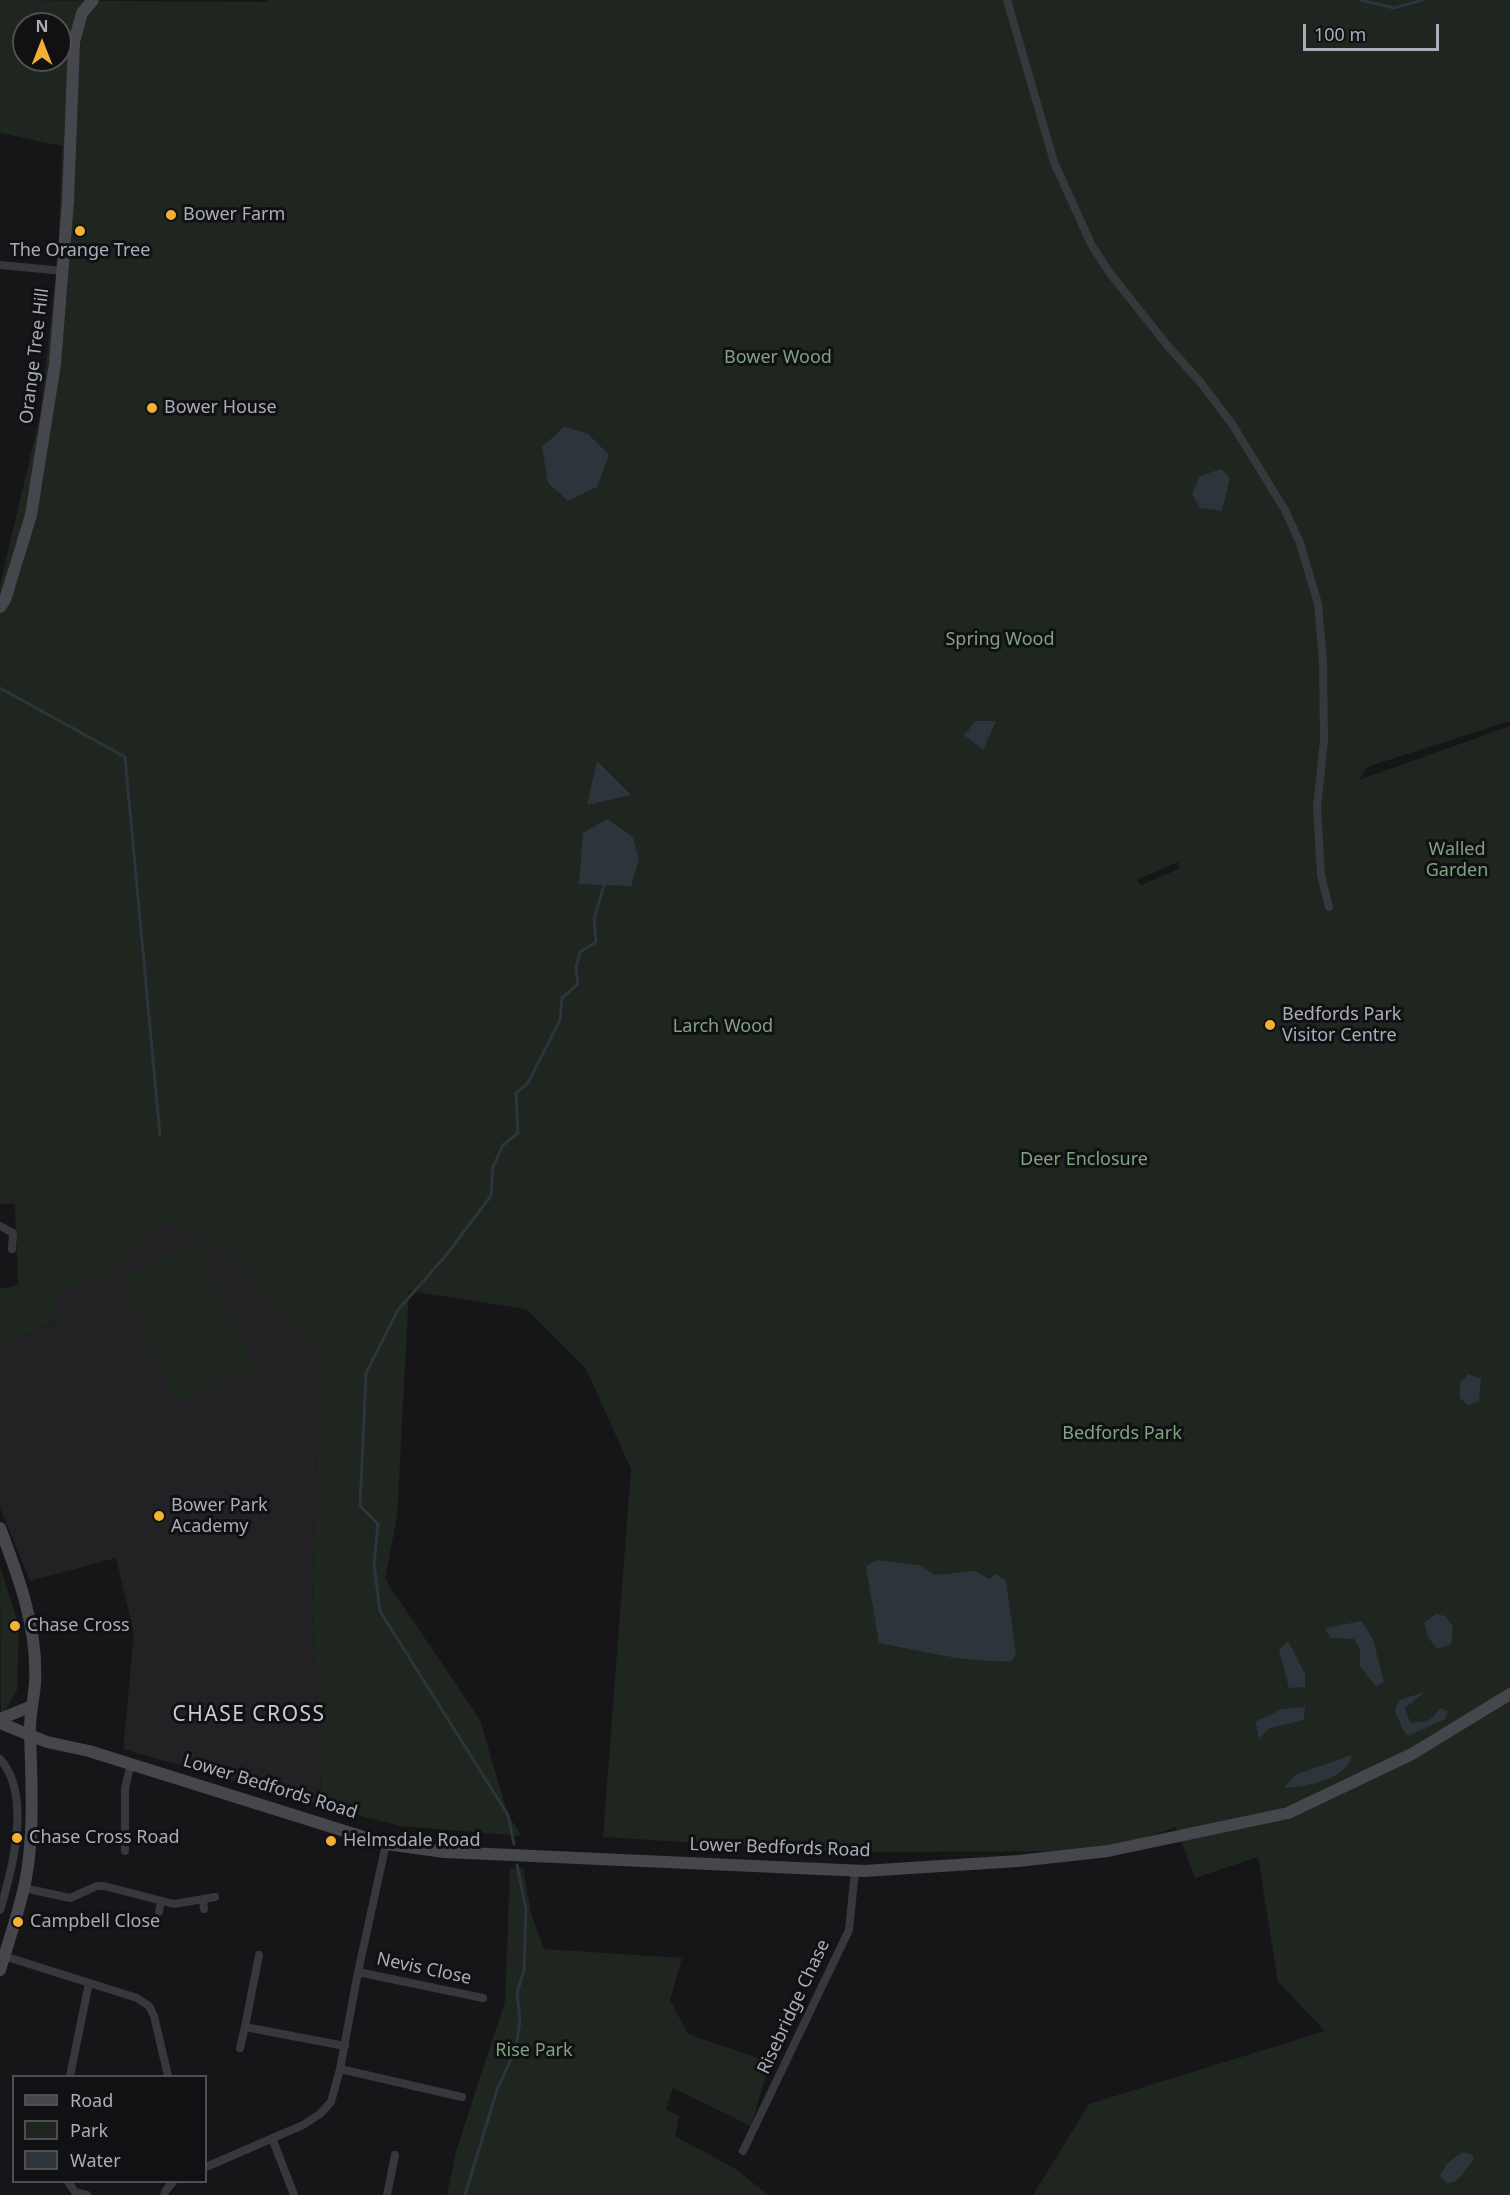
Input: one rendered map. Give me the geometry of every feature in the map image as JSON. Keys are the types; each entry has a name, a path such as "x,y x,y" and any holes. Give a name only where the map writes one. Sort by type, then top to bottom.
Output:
{"street":[{"name":"Orange Tree Hill","path":"0,607 5,600 31,515 55,364 63,271 74,42 82,14 93,0"},
{"path":"1007,0 1054,162 1091,244 1109,272 1232,424 1285,510 1300,543 1318,604 1323,660 1324,742 1317,806 1321,875 1329,907"},
{"path":"0,265 63,271"},
{"path":"0,1226 13,1233 12,1249"},
{"path":"0,1528 27,1604 35,1682 30,1736 33,1792 30,1847 24,1888 0,1970"},
{"name":"Lower Bedfords Road","path":"30,1736 131,1763 386,1844 445,1852 855,1871 914,1869 1108,1851 1288,1813 1412,1754 1510,1694"},
{"path":"0,1721 32,1706"},
{"path":"0,1721 30,1736"},
{"path":"0,1759 12,1776 18,1807 14,1847 0,1910"},
{"path":"125,1851 125,1788 131,1763"},
{"path":"207,2167 303,2126 320,2114 331,2102 345,2046 358,1972 386,1844"},
{"name":"Risebridge Chase","path":"743,2151 849,1930 855,1871"},
{"path":"24,1888 70,1898 97,1886 104,1886 174,1905 215,1897"},
{"path":"203,1899 204,1909"},
{"path":"159,1912 161,1901"},
{"path":"240,2048 259,1954"},
{"path":"4,1956 137,1998 149,2006 154,2016 168,2075"},
{"name":"Nevis Close","path":"358,1972 483,1998"},
{"path":"70,2075 90,1983"},
{"path":"245,2027 345,2046"},
{"path":"340,2069 462,2097"},
{"path":"272,2138 294,2195"},
{"path":"387,2195 395,2155"},
{"path":"69,2183 75,2192 87,2195"}],"shaded area":[{"name":"Bower Park Academy","path":"168,1222 223,1250 296,1325 320,1358 312,1610 322,1806 123,1749 134,1634 116,1558 30,1581 0,1508 0,1348 59,1319 50,1294 99,1282"}],"green space":[{"path":"0,0 267,2 268,0 1510,0 1510,721 1367,767 1359,780 1510,726 1510,2195 1033,2195 1089,2104 1325,2031 1278,1982 1258,1857 1195,1878 1176,1827 1108,1851 843,1852 603,1837 631,1469 586,1369 526,1309 409,1291 397,1517 385,1579 480,1720 508,1815 522,1836 400,1826 322,1806 312,1610 320,1358 296,1325 223,1250 168,1222 99,1282 50,1294 60,1318 0,1348 0,1289 18,1285 15,1204 0,1204 0,585 40,415 58,256 62,146 0,133","holes":["1178,862 1179,869 1141,885 1137,880"]},
{"path":"198,1243 256,1368 178,1404 120,1279"},
{"path":"0,1566 19,1627 17,1690 1,1718"},
{"name":"Rise Park","path":"523,1868 531,1913 544,1949 682,1958 670,2000 688,2034 770,2062 751,2126 673,2088 666,2110 679,2116 675,2136 734,2168 769,2195 447,2195 456,2151 505,2002 510,1869"}],"water":[{"path":"564,427 587,433 609,455 597,487 568,501 548,483 542,447"},
{"path":"1221,469 1230,478 1222,511 1200,508 1192,494 1200,476"},
{"path":"976,721 996,721 983,750 964,735"},
{"path":"597,761 631,795 587,805"},
{"path":"607,819 633,837 639,860 631,886 579,884 583,833"},
{"path":"1468,1374 1481,1379 1479,1401 1468,1405 1460,1398 1460,1383"},
{"path":"877,1560 919,1565 935,1575 975,1571 989,1579 996,1574 1006,1581 1016,1654 1011,1661 945,1656 879,1643 866,1566"},
{"path":"1436,1614 1445,1616 1453,1627 1451,1644 1437,1649 1428,1637 1424,1623"},
{"path":"1362,1621 1373,1640 1384,1682 1376,1687 1360,1666 1360,1650 1354,1639 1330,1638 1325,1628"},
{"path":"1288,1641 1305,1674 1305,1687 1289,1688 1279,1650"},
{"path":"1425,1692 1405,1708 1410,1722 1428,1721 1440,1708 1448,1711 1445,1719 1408,1736 1395,1711 1399,1700"},
{"path":"1305,1707 1304,1720 1270,1728 1259,1738 1255,1722 1282,1709"},
{"path":"1352,1755 1349,1764 1334,1776 1313,1784 1284,1788 1295,1775"},
{"path":"1461,2153 1473,2155 1473,2160 1454,2182 1445,2181 1440,2176 1447,2163"}],"waterway":[{"path":"1360,0 1394,8 1423,0"},
{"path":"0,688 125,757 160,1136"},
{"path":"514,1844 508,1815 380,1611 374,1564 378,1524 360,1506 366,1373 398,1310 447,1254 491,1196 493,1167 503,1145 518,1133 516,1093 528,1083 560,1020 562,998 578,984 576,968 580,952 596,942 594,919 604,885"},
{"path":"465,2195 497,2090 516,2048 520,2020 517,1993 524,1970 526,1909 517,1865"}],"place":[{"name":"Bower Farm","path":"171,215"},
{"name":"The Orange Tree","path":"80,231"},
{"name":"Bower House","path":"152,408"},
{"name":"Bedfords Park Visitor Centre","path":"1270,1025"},
{"name":"Bower Park Academy","path":"159,1516"},
{"name":"Chase Cross","path":"15,1626"},
{"name":"Chase Cross Road","path":"17,1838"},
{"name":"Helmsdale Road","path":"331,1841"},
{"name":"Campbell Close","path":"18,1922"}],"district":[{"name":"CHASE CROSS","path":"249,1715"}],"park label":[{"name":"Bower Wood","path":"778,358"},
{"name":"Spring Wood","path":"1000,640"},
{"name":"Walled Garden","path":"1457,860"},
{"name":"Larch Wood","path":"723,1027"},
{"name":"Deer Enclosure","path":"1084,1160"},
{"name":"Bedfords Park","path":"1122,1434"}]}
